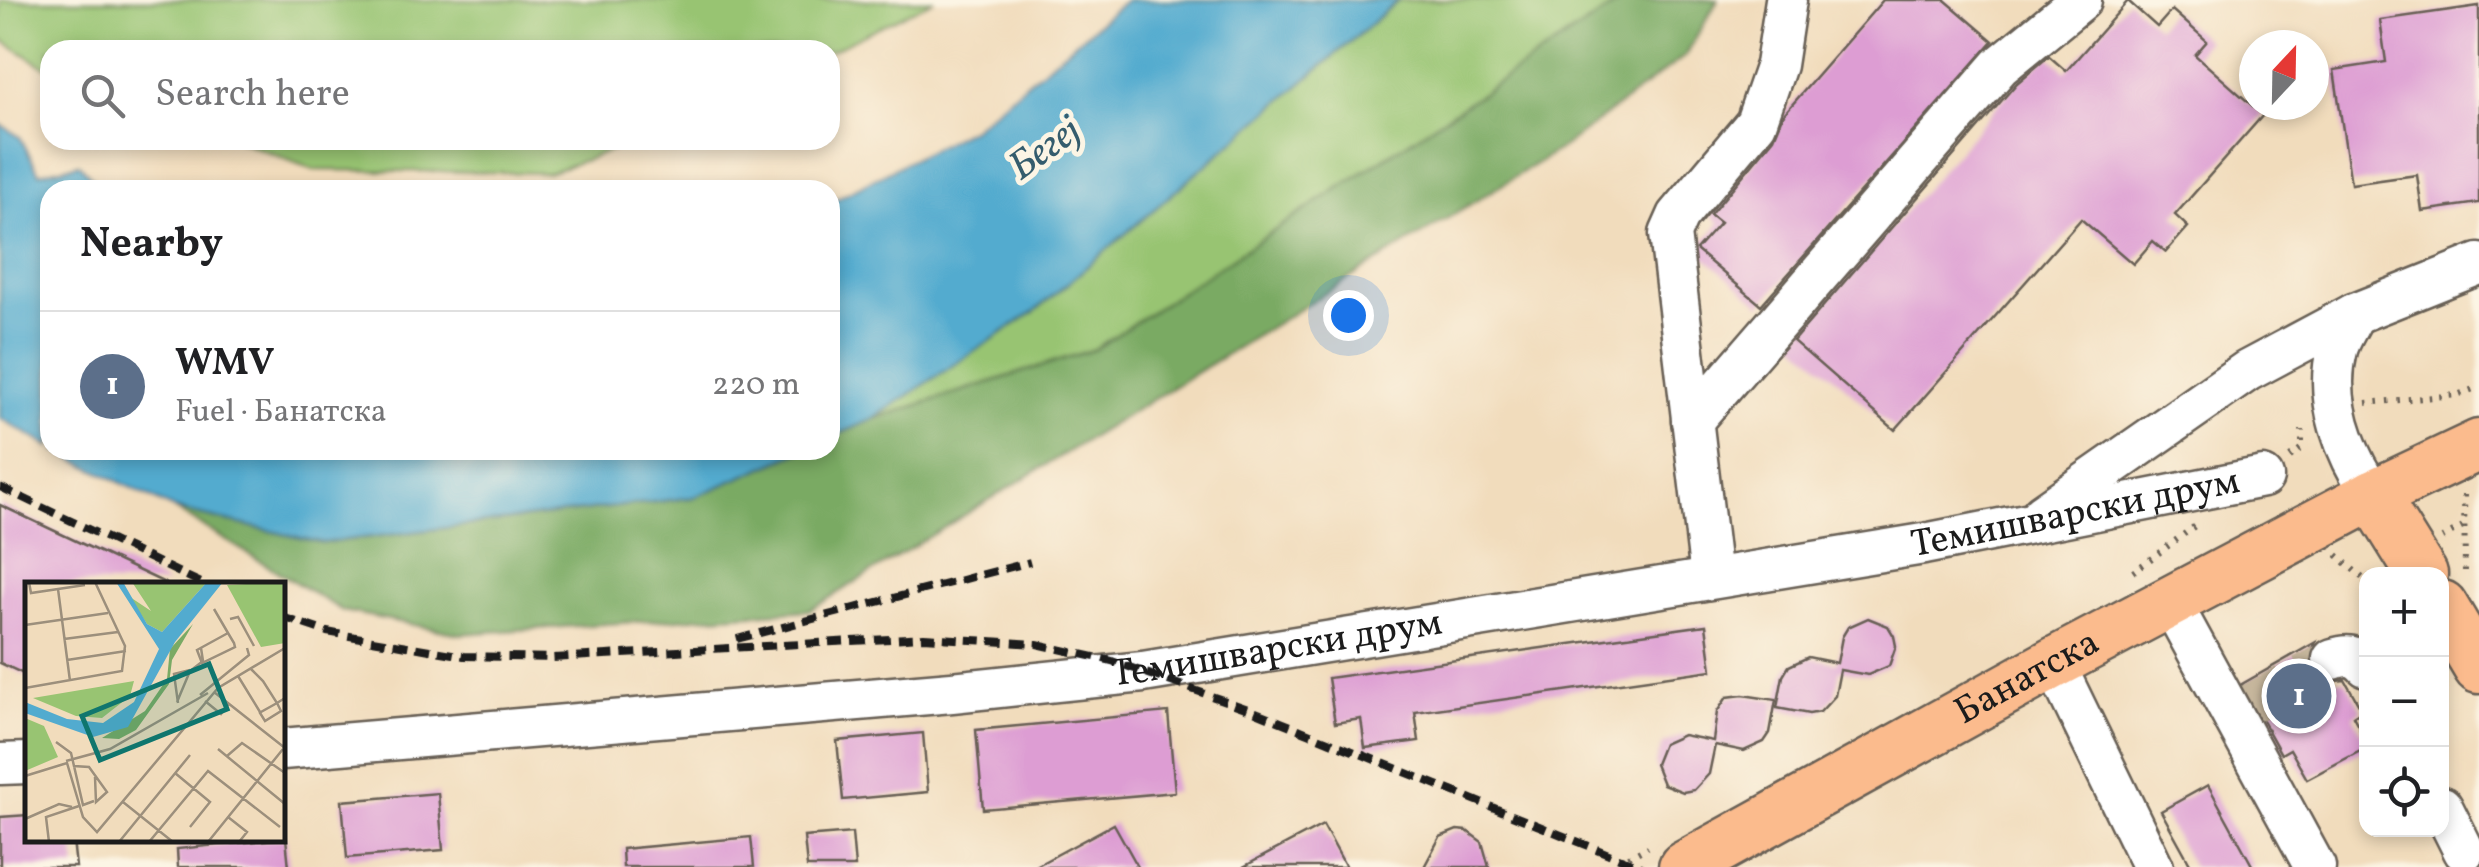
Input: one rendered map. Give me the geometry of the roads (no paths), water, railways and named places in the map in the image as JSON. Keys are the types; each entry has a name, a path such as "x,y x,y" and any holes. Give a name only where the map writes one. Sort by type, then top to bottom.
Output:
{"main road":[{"path":"2428,567 2373,495 2474,447"},
{"name":"Банатска","path":"1671,854 2054,662 2151,587 2373,495"},
{"path":"2449,600 2479,668"}],"lane":[{"path":"1710,577 1670,234 1678,216 1756,123 1776,65 1786,0"},
{"path":"1692,422 2000,66 2081,0"},
{"path":"2026,525 2248,371 2354,314 2479,264"},
{"path":"2354,314 2338,348 2332,386 2344,439 2373,495"},
{"name":"Темишварски друм","path":"285,749 1143,672 2026,525 2263,477"},
{"path":"2151,587 2241,709 2315,867"},
{"path":"2054,662 2153,867"},
{"path":"0,764 25,763"},
{"path":"2449,825 2460,854"}],"water":[{"name":"Бегеј","path":"1126,0 1399,0 1035,311 871,420 840,434 840,197 974,127"},
{"path":"0,124 20,137 39,173 79,164 94,180 40,180 40,441 0,418"},
{"path":"75,460 780,460 695,497 323,543 174,509"}],"tunnel":[{"path":"2250,704 2333,659"}],"railway":[{"path":"0,487 199,582"},
{"path":"737,639 1030,562"},
{"path":"285,618 327,632 464,656 553,658 924,637 1037,644 1112,661 1251,710 1641,867"}],"place":[{"name":"WMV","path":"2299,696"}]}
